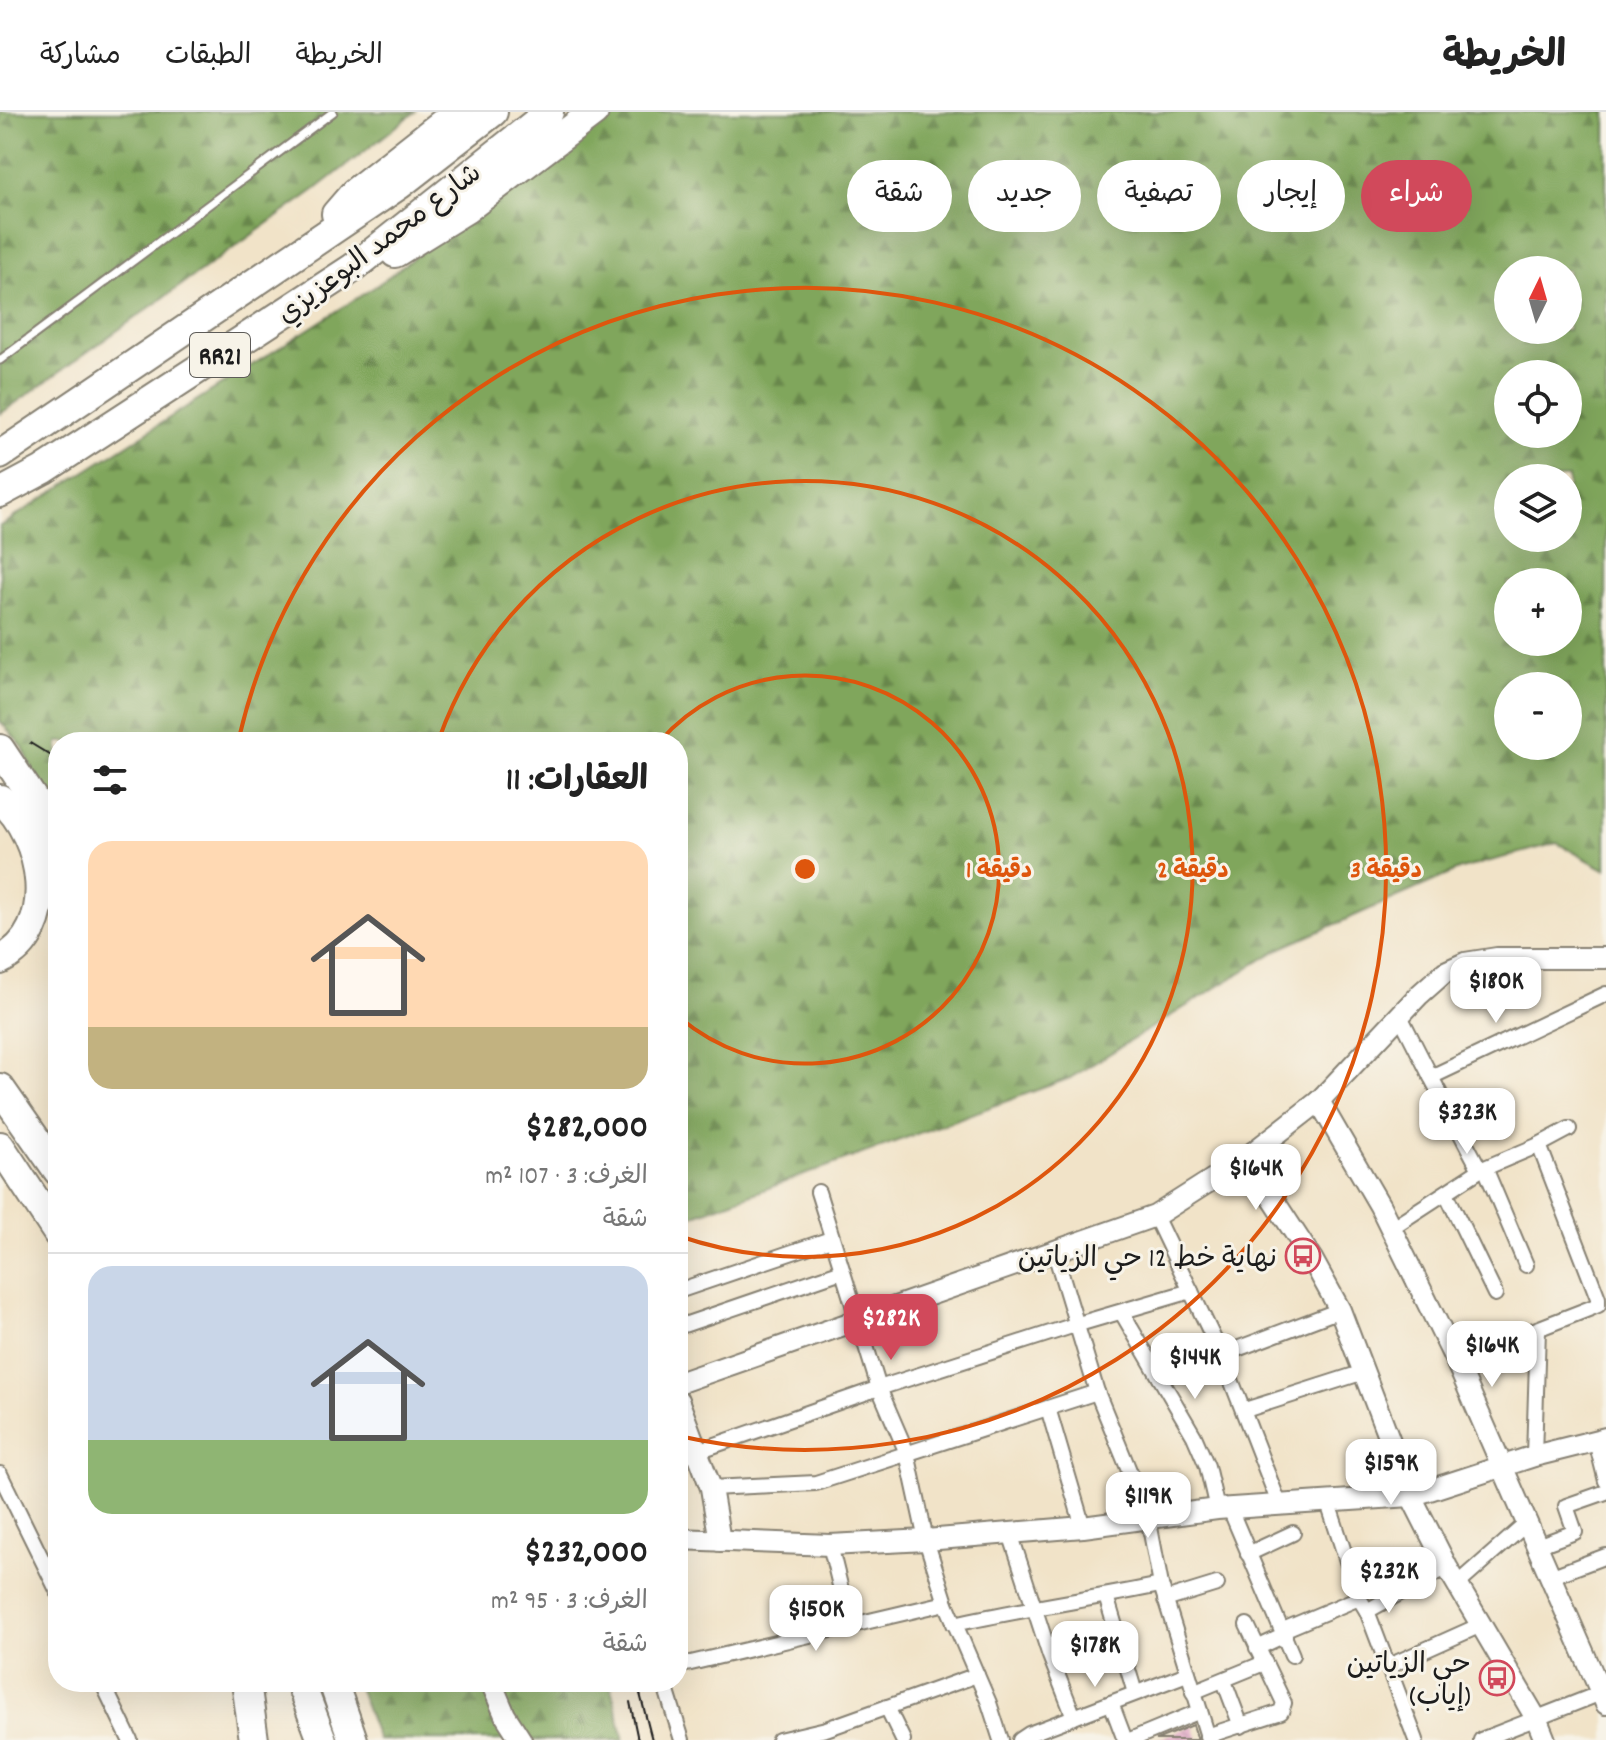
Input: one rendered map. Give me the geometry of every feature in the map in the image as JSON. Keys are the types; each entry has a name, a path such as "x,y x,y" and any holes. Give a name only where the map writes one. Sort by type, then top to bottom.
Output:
{"highway":[{"path":"319,238 355,192 457,112"},
{"name":"شارع محمد البوعزيزي","path":"5,451 399,185 493,112"},
{"name":"شارع محمد البوعزيزي","path":"3,505 43,470 353,268 549,112"},
{"path":"353,268 389,257 466,209 594,112"},
{"path":"0,749 40,809 48,829"},
{"path":"0,799 8,805 27,837 40,879 38,912 30,935 13,954 0,960"},
{"path":"0,1088 48,1157"},
{"path":"4,1152 48,1219"},
{"path":"247,1692 254,1740"},
{"path":"304,1692 322,1740"},
{"path":"336,1692 353,1740"}],"street":[{"path":"688,1380 1155,1216 1246,1158 1319,1101 1445,972 1465,963 1497,958 1606,958"},
{"path":"1431,1077 1606,994"},
{"path":"1400,1016 1483,1169 1526,1265"},
{"path":"1319,1101 1391,1228 1457,1363 1604,1696 1481,1740"},
{"path":"1391,1228 1483,1169 1569,1129"},
{"path":"1534,1456 1535,1330 1598,1305 1598,1298 1539,1145"},
{"path":"1246,1158 1312,1259 1340,1310 1411,1496 1537,1720 1545,1740"},
{"path":"818,1192 879,1388 907,1453 926,1540 946,1603 1001,1740"},
{"path":"1446,1193 1495,1294"},
{"path":"1155,1216 1221,1354 1280,1506"},
{"path":"688,1288 831,1239"},
{"path":"1055,1253 1097,1392 1148,1517 1165,1600 1208,1738 1281,1712 1284,1708 1247,1625"},
{"path":"688,1324 842,1271"},
{"path":"688,1456 879,1388 1191,1291"},
{"path":"1160,1378 1340,1310"},
{"path":"1122,1313 1199,1446 1224,1509 1248,1554 1292,1655"},
{"path":"1245,1410 1364,1372"},
{"path":"711,1488 816,1483 1097,1392"},
{"path":"1048,1408 1083,1527"},
{"path":"688,1425 711,1488 720,1541"},
{"path":"688,1539 830,1545 926,1540 1083,1527 1224,1509 1411,1496 1534,1456 1601,1440 1606,1481"},
{"path":"0,1474 48,1572"},
{"path":"1537,1546 1575,1532 1566,1506 1606,1492"},
{"path":"1328,1503 1363,1605 1416,1740"},
{"path":"1257,1648 1284,1633 1453,1575 1527,1523"},
{"path":"1010,1533 1050,1656 1074,1717"},
{"path":"1248,1554 1293,1533"},
{"path":"830,1545 850,1626"},
{"path":"1550,1577 1606,1556"},
{"path":"1165,1600 1217,1584"},
{"path":"954,1624 1034,1606 1161,1585"},
{"path":"1106,1596 1135,1693"},
{"path":"688,1664 946,1603"},
{"path":"1387,1667 1483,1624"},
{"path":"1193,1692 1264,1663"},
{"path":"1020,1740 1187,1674"},
{"path":"779,1740 828,1734 887,1707 977,1675"},
{"path":"1224,1681 1241,1726"},
{"path":"107,1692 130,1740"},
{"path":"495,1692 521,1740"},
{"path":"667,1692 682,1740"},
{"path":"1111,1703 1128,1740 1200,1711"},
{"path":"887,1707 903,1740"}],"lane":[{"path":"0,360 333,112"}],"green space":[{"path":"0,112 415,112 315,190 0,414"},
{"path":"606,112 1606,112 1606,870 1557,843 1461,869 1279,949 1070,1078 688,1217 688,732 48,732 48,807 23,747 0,721 0,526 376,286"},
{"path":"360,1692 612,1692 624,1740 378,1740"}],"building":[{"path":"1193,1725 1198,1740 1156,1740"}],"tram line":[{"path":"30,743 48,754"},
{"path":"640,1692 652,1740"},
{"path":"630,1702 638,1740"}],"place":[{"name":"نهاية خط 12 حي الزياتين","path":"1303,1256"},
{"name":"حي الزياتين (إياب)","path":"1497,1678"}]}
